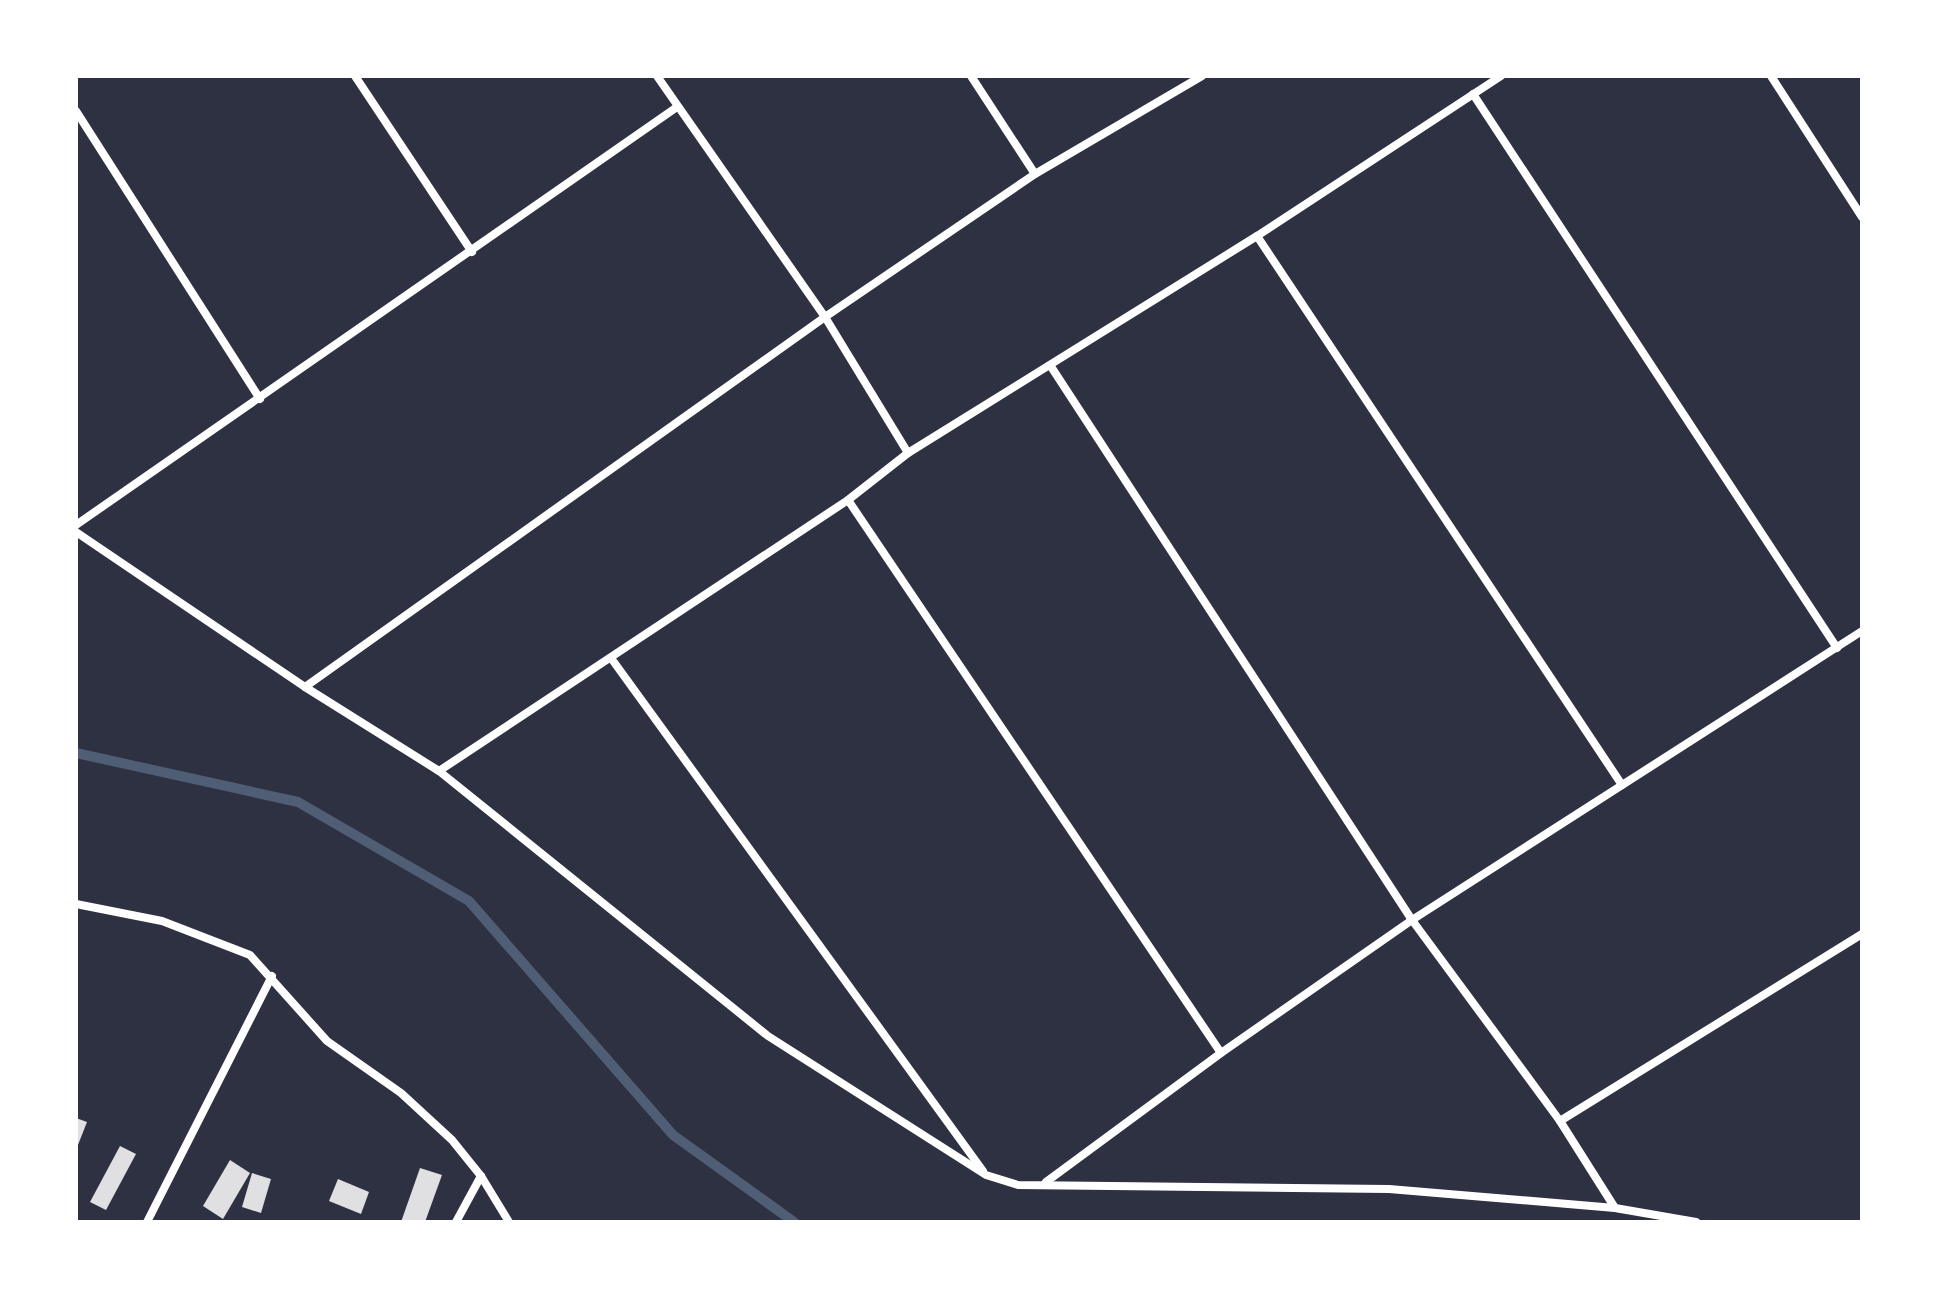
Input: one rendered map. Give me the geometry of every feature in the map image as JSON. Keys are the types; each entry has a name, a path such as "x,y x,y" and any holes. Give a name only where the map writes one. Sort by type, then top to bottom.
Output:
{"street":[{"path":"355,76 472,252"},
{"path":"657,76 825,317 908,453"},
{"path":"971,76 1035,174"},
{"path":"305,687 825,317 1035,174 1202,76"},
{"path":"439,771 848,500 908,453 1257,236 1501,76"},
{"path":"1771,76 1862,217"},
{"path":"1473,94 1837,648"},
{"path":"76,525 677,107"},
{"path":"76,111 260,399"},
{"path":"1257,236 1622,785"},
{"path":"1050,365 1412,920 1560,1121 1615,1208"},
{"path":"848,500 1221,1053"},
{"path":"76,532 305,687 439,771 768,1036 986,1175 1018,1185 1389,1189 1615,1208 1696,1222"},
{"path":"1045,1183 1221,1053 1412,920 1862,631"},
{"path":"611,658 986,1175"},
{"path":"76,904 162,921 250,955 327,1041 401,1093 452,1140 481,1176 509,1222"},
{"path":"1560,1121 1862,934"},
{"path":"147,1222 272,976"},
{"path":"456,1222 481,1176"}],"building":[{"path":"76,1118 87,1122 76,1150"},
{"path":"120,1146 136,1154 106,1210 90,1202"},
{"path":"230,1160 250,1173 223,1219 203,1206"},
{"path":"420,1168 442,1175 425,1222 401,1222"},
{"path":"252,1173 271,1179 261,1213 242,1207"},
{"path":"338,1179 369,1192 361,1214 329,1201"}],"waterway":[{"path":"76,753 298,802 469,901 673,1135 794,1222"}]}
